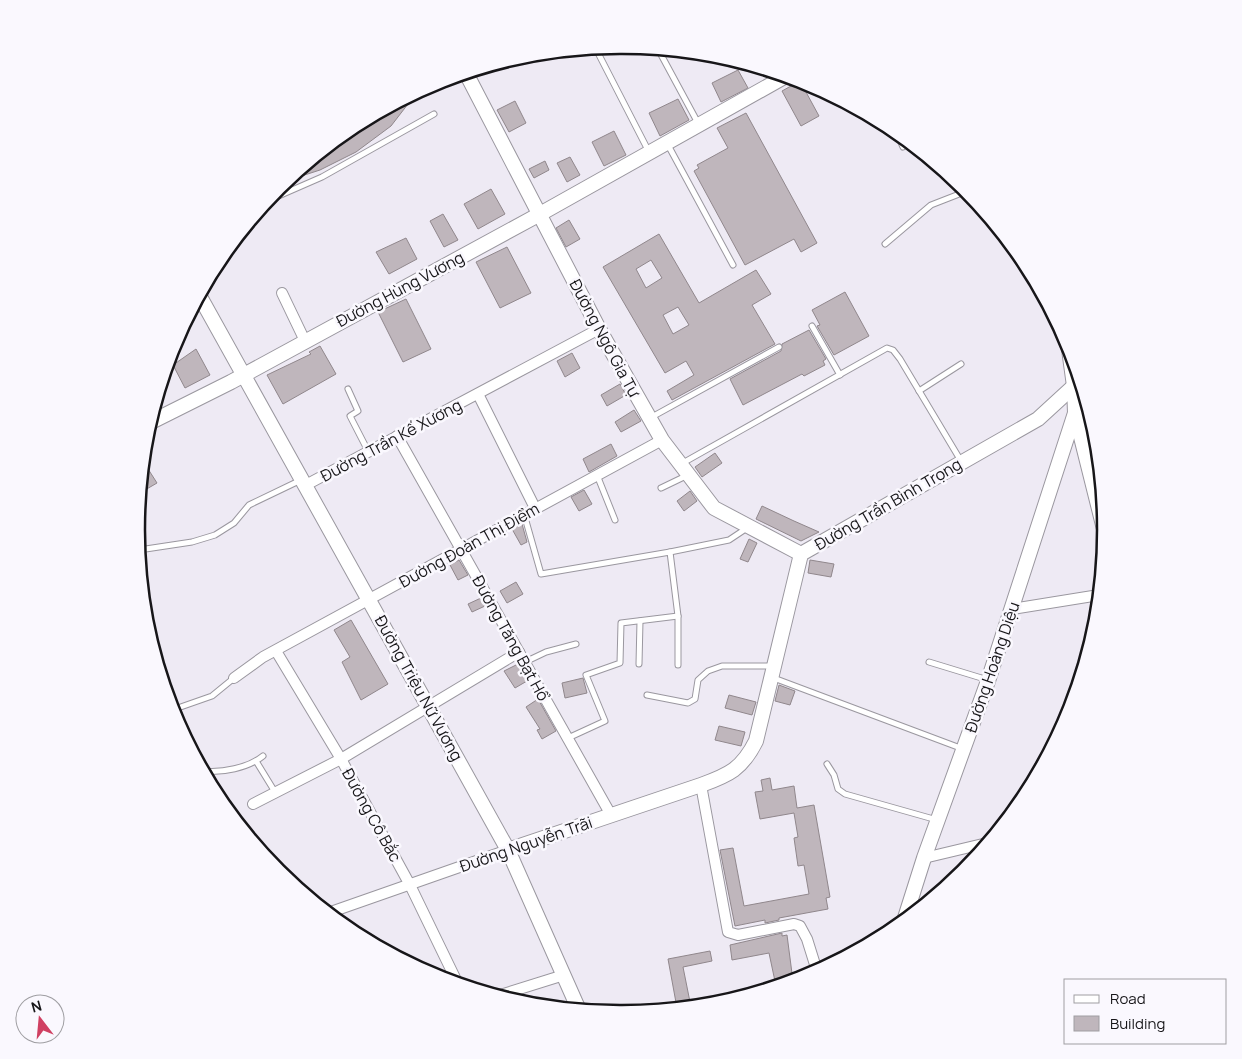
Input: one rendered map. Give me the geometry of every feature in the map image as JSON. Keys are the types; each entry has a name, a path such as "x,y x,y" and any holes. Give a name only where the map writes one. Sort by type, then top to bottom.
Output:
{"street":[{"name":"Đường Ngô Gia Tự","path":"469,79 599,330 662,440 714,508 748,528 801,554"},
{"name":"Đường Hùng Vương","path":"158,419 540,214 778,81"},
{"path":"282,293 305,340"},
{"name":"Đường Triệu Nữ Vương","path":"203,302 508,850 576,1003"},
{"name":"Đường Trần Kế Xương","path":"303,483 599,330"},
{"name":"Đường Trần Bình Trọng","path":"724,776 738,768 748,757 756,742 801,554 1038,420 1075,386"},
{"path":"1076,391 1075,412 1095,490"},
{"name":"Đường Trần Kế Xương","path":"478,394 535,508"},
{"name":"Đường Hoàng Diệu","path":"908,909 924,858 988,681 1075,412"},
{"name":"Đường Tăng Bạt Hổ","path":"397,436 611,815"},
{"name":"Đường Đoàn Thị Điểm","path":"234,678 263,657 460,548 662,440"},
{"path":"1062,453 1087,454"},
{"path":"1012,609 1092,596"},
{"name":"Đường Cô Bắc","path":"276,651 340,759 410,885 453,974"},
{"path":"252,804 340,759 429,706 522,657"},
{"name":"Đường Nguyễn Trãi","path":"336,910 724,776"},
{"path":"701,785 728,932 738,935 794,924 800,926 815,963"},
{"path":"924,858 977,845"},
{"path":"510,992 564,975"}],"lane":[{"path":"599,55 649,152"},
{"path":"662,56 699,125"},
{"path":"285,193 322,177 434,114"},
{"path":"666,142 733,266"},
{"path":"885,244 930,205 958,194"},
{"path":"812,326 840,375"},
{"path":"649,418 779,347"},
{"path":"661,488 685,470 887,348 896,352 962,462"},
{"path":"919,391 961,364"},
{"path":"348,389 358,411 350,416 368,451"},
{"path":"597,475 615,520"},
{"path":"146,549 175,545 215,535 234,523 249,504 303,483"},
{"path":"524,514 541,574 730,540 748,528"},
{"path":"670,552 678,616 678,665"},
{"path":"568,738 605,721 586,675 620,663 620,623 678,616"},
{"path":"639,664 640,620"},
{"path":"522,657 576,644"},
{"path":"928,662 988,681"},
{"path":"648,695 688,703 695,698 698,680 715,668 772,672 964,749"},
{"path":"179,707 212,696 234,678"},
{"path":"210,769 240,767 263,756"},
{"path":"256,761 275,792"},
{"path":"827,764 834,775 838,789 845,794 938,820"}],"building":[{"path":"738,70 748,88 721,102 712,83"},
{"path":"792,86 806,91 819,116 801,126 782,91"},
{"path":"678,99 689,120 660,136 649,113"},
{"path":"515,101 526,123 509,132 497,110"},
{"path":"407,105 391,126 356,152 320,170 304,175 331,152 357,134 383,117"},
{"path":"746,113 817,243 801,252 794,239 745,265 694,171 699,168 697,165 728,148 717,128"},
{"path":"614,131 626,155 604,166 592,142"},
{"path":"570,157 580,175 567,182 557,163"},
{"path":"545,161 549,170 534,178 529,169"},
{"path":"491,189 505,214 478,229 464,204"},
{"path":"443,214 458,240 444,247 430,221"},
{"path":"569,220 580,239 566,247 556,228"},
{"path":"659,234 699,303 756,270 771,294 752,305 775,344 672,400 667,391 694,375 686,361 665,373 603,267","holes":["651,260 662,278 646,288 636,269","678,307 689,325 673,334 663,315"]},
{"path":"406,238 417,259 389,274 376,252"},
{"path":"507,247 531,293 500,308 476,262"},
{"path":"845,292 869,336 834,355 817,326 820,325 812,310"},
{"path":"406,299 431,349 403,362 378,312"},
{"path":"809,330 826,359 823,361 825,365 804,376 802,374 743,405 730,379 781,351 782,344"},
{"path":"320,346 336,374 283,404 267,375 311,354 309,352"},
{"path":"196,349 210,375 185,388 174,367 175,364"},
{"path":"572,353 580,368 565,377 557,361"},
{"path":"620,384 626,395 607,406 601,395"},
{"path":"634,410 641,421 621,432 615,422"},
{"path":"611,444 617,456 589,472 583,459"},
{"path":"715,453 722,463 702,477 695,467"},
{"path":"149,470 157,483 147,489"},
{"path":"584,490 592,504 579,511 571,497"},
{"path":"690,491 697,501 684,511 677,501"},
{"path":"762,506 819,532 801,541 756,519"},
{"path":"522,524 527,542 521,545 512,529"},
{"path":"749,539 757,543 748,562 740,559"},
{"path":"459,560 468,575 458,580 450,565"},
{"path":"810,560 834,564 831,577 808,573"},
{"path":"516,582 523,594 507,603 500,591"},
{"path":"481,598 485,606 472,612 468,604"},
{"path":"351,620 388,684 361,700 342,662 350,657 334,630"},
{"path":"518,664 527,681 515,688 504,671"},
{"path":"583,678 587,693 565,698 562,683"},
{"path":"779,685 795,691 790,705 775,701"},
{"path":"729,695 756,702 752,715 725,708"},
{"path":"538,699 556,731 542,739 537,730 540,729 526,707"},
{"path":"719,726 745,732 741,746 715,740"},
{"path":"770,778 772,790 794,786 797,808 814,805 830,897 826,898 828,909 779,918 779,920 765,923 765,920 735,926 720,850 733,848 744,906 809,894 804,865 798,866 794,838 798,837 794,813 760,819 755,792 763,791 761,780"},
{"path":"782,933 782,936 787,935 792,973 775,980 769,953 732,960 730,945"},
{"path":"710,951 712,961 683,967 690,1000 676,1002 668,959"}]}
